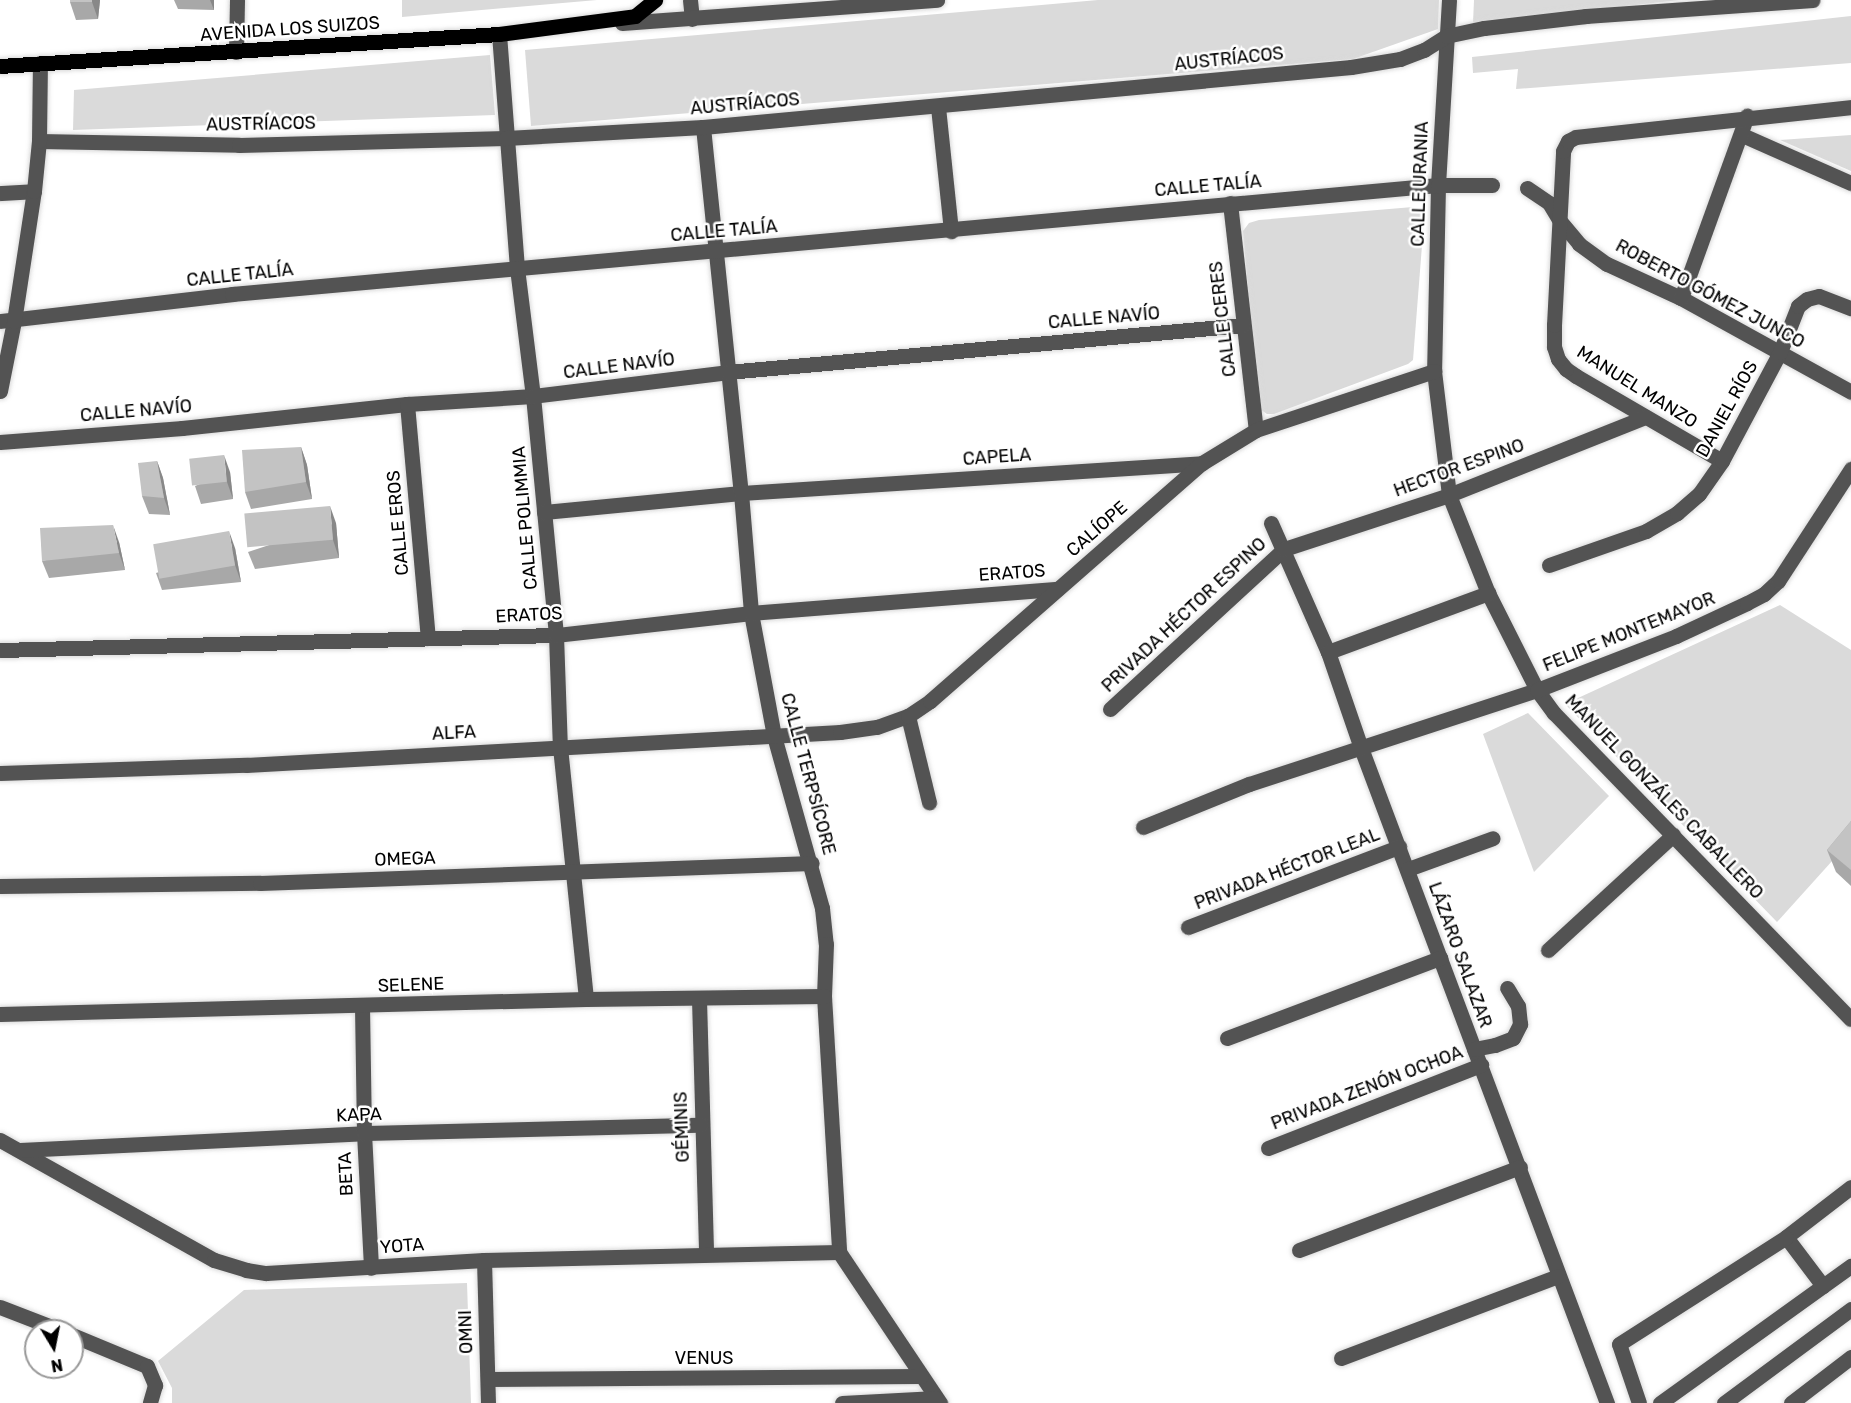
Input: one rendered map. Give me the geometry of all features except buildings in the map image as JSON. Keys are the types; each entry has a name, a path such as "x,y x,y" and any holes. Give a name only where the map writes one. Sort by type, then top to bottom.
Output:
{"main road":[{"name":"AVENIDA LOS SUIZOS","path":"0,66 499,34 583,25 635,16 655,0"}],"street":[{"path":"236,52 237,0"},
{"path":"690,0 692,19"},
{"path":"583,25 692,19 791,5 936,0"},
{"name":"CALLE URANIA","path":"1434,370 1438,185 1449,0"},
{"name":"AUSTRÍACOS","path":"39,141 239,145 506,138 704,127 1351,67 1400,58 1424,50 1446,36 1484,28 1586,16 1812,0"},
{"name":"CALLE POLIMMIA","path":"499,34 516,268 533,396 556,635 560,747 586,999"},
{"path":"0,391 7,321 34,191 39,141 40,63"},
{"path":"938,107 951,231"},
{"path":"1560,221 1563,151 1568,141 1576,137 1747,116 1851,107"},
{"path":"1682,298 1747,116"},
{"name":"CALLE TERPSÍCORE","path":"704,127 751,614 774,736 812,863 822,908 826,944 824,996 839,1252"},
{"path":"1742,135 1851,183"},
{"name":"CALLE TALÍA","path":"7,321 232,294 951,231 1438,185 1492,185"},
{"name":"ROBERTO GÓMEZ JUNCO","path":"1527,188 1549,203 1579,244 1607,264 1682,298 1851,392"},
{"path":"0,194 34,191"},
{"name":"CALLE CERES","path":"1230,203 1256,430"},
{"name":"MANUEL MANZO","path":"1560,221 1554,325 1554,347 1558,359 1566,369 1722,461"},
{"name":"DANIEL RÍOS","path":"1550,565 1646,531 1677,513 1700,494 1722,461 1780,352 1792,316 1798,306 1806,299 1819,296 1851,308"},
{"name":"CALLE NAVÍO","path":"0,442 182,428 407,404 533,396 729,372 1243,325"},
{"name":"CAPELA","path":"544,512 741,493 1202,463 1256,430 1434,370"},
{"name":"MANUEL GONZÁLES CABALLERO","path":"1434,370 1449,495 1488,593 1537,690 1576,738 1851,1019"},
{"name":"CALLE EROS","path":"407,404 428,638"},
{"name":"HECTOR ESPINO","path":"1284,549 1449,495 1645,417"},
{"name":"CALÍOPE","path":"908,716 953,681 1202,463"},
{"name":"FELIPE MONTEMAYOR","path":"1143,827 1249,784 1537,690 1676,636 1764,594 1792,562 1851,469"},
{"name":"LÁZARO SALAZAR","path":"1271,523 1329,652 1361,748 1408,868 1607,1403"},
{"name":"PRIVADA HÉCTOR ESPINO","path":"1110,709 1284,549"},
{"name":"ERATOS","path":"0,650 556,635 751,614 1057,590"},
{"path":"1329,652 1488,593"},
{"path":"908,716 929,802"},
{"name":"ALFA","path":"0,773 246,765 840,732 877,727 908,716"},
{"path":"1548,950 1673,835"},
{"path":"1408,868 1493,838"},
{"name":"PRIVADA HÉCTOR LEAL","path":"1188,927 1399,847"},
{"name":"OMEGA","path":"0,886 260,883 812,863"},
{"path":"1227,1038 1440,958"},
{"path":"1474,1049 1495,1046 1513,1038 1520,1024 1518,1006 1507,988"},
{"name":"SELENE","path":"0,1014 586,999 824,996"},
{"name":"GÉMINIS","path":"699,999 706,1254"},
{"name":"BETA","path":"362,1006 364,1133 371,1268"},
{"name":"PRIVADA ZENÓN OCHOA","path":"1268,1148 1480,1065"},
{"name":"KAPA","path":"19,1150 364,1133 701,1125"},
{"name":"YOTA","path":"0,1140 214,1260 246,1270 266,1273 484,1260 839,1252"},
{"path":"1299,1250 1520,1167"},
{"path":"1639,1403 1619,1344 1786,1237 1851,1187"},
{"path":"1786,1237 1823,1286"},
{"path":"839,1252 938,1400"},
{"name":"OMNI","path":"484,1260 488,1403"},
{"path":"1660,1403 1851,1266"},
{"path":"1341,1358 1558,1276"},
{"path":"0,1307 31,1319"},
{"path":"1724,1403 1851,1309"},
{"path":"84,1340 147,1366 155,1385 150,1403"},
{"path":"1791,1403 1851,1357"},
{"name":"VENUS","path":"488,1379 921,1376"},
{"path":"842,1403 938,1400"}],"shaded area":[{"path":"402,0 597,0 402,17"},
{"path":"1098,0 1439,0 1438,29 1353,59 531,126 525,50"},
{"path":"1474,0 1680,0 1473,23"},
{"path":"1851,16 1851,63 1516,89 1518,69 1473,73 1472,57"},
{"path":"490,55 495,115 73,130 74,90"},
{"path":"1851,135 1851,171 1780,140"},
{"path":"1413,207 1420,210 1424,220 1413,360 1408,364 1274,414 1267,414 1260,409 1243,231 1249,223 1259,220"},
{"path":"1780,605 1851,650 1851,840 1777,922 1565,704"},
{"path":"1528,713 1609,796 1534,872 1483,734"},
{"path":"467,1283 471,1403 172,1403 172,1388 158,1361 244,1290"}]}
